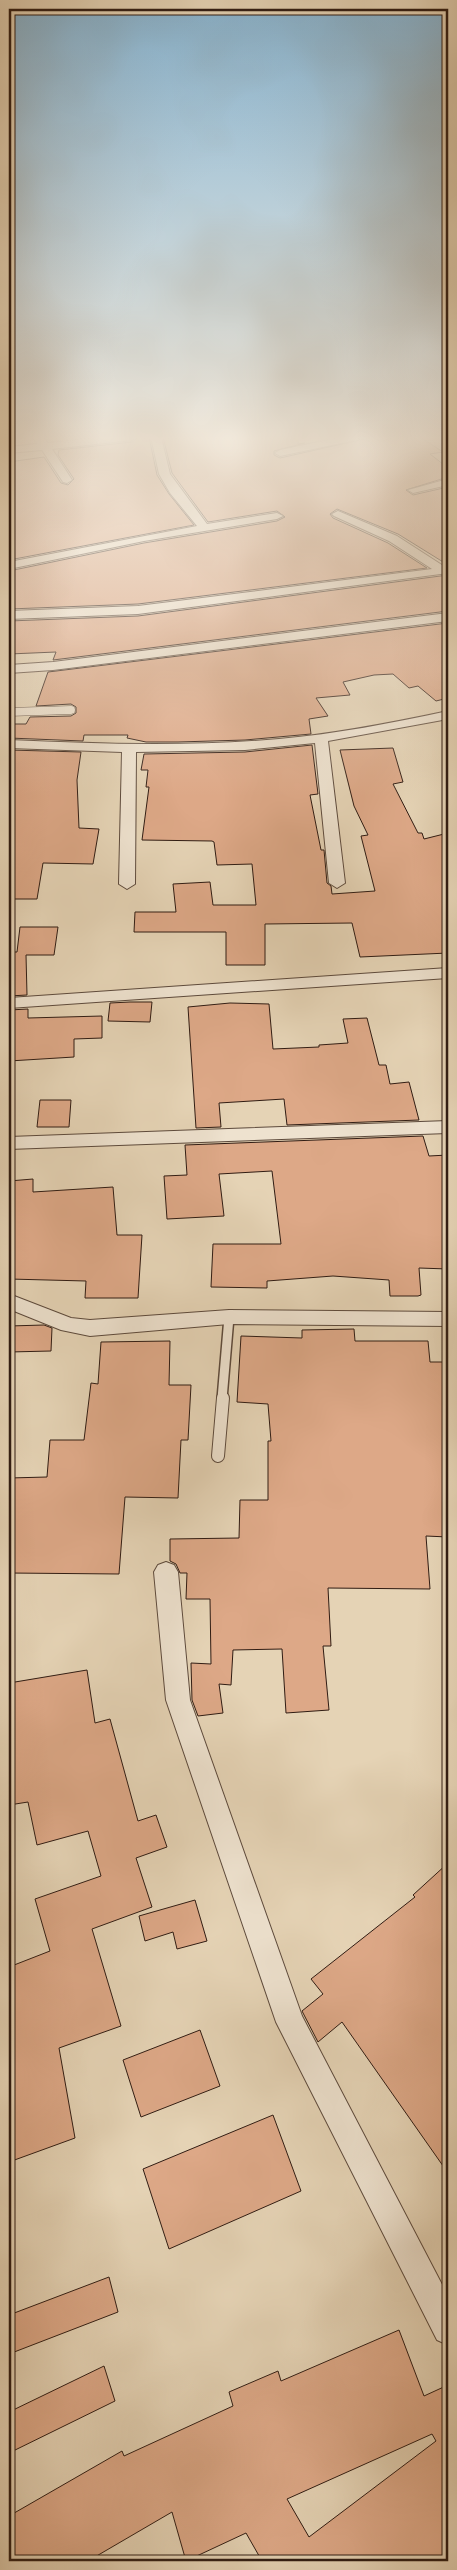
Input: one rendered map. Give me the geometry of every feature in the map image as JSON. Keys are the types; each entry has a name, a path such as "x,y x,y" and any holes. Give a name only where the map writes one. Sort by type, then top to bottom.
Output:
{"street":[{"path":"9,566 56,557"},
{"path":"425,557 446,570"},
{"path":"9,615 138,610 446,570"},
{"path":"9,669 53,666 448,617"},
{"path":"9,744 129,747 252,745 320,738 448,715"},
{"path":"320,738 336,883"},
{"path":"127,884 129,747"},
{"path":"9,1003 448,973"},
{"path":"9,1143 448,1127"},
{"path":"9,1301 68,1326 90,1328 229,1317 448,1318"},
{"path":"166,1572 178,1700 290,2022 448,2329"}],"lane":[{"path":"9,712 21,710 71,710"},
{"path":"218,1456 229,1317"}],"building":[{"path":"9,557 25,557 9,560"},
{"path":"77,557 410,557 427,568 138,604 9,609 9,571"},
{"path":"435,557 448,557 448,565"},
{"path":"448,575 448,611 53,660 56,652 9,654 9,621 138,616"},
{"path":"448,623 448,698 436,701 418,686 409,688 393,674 374,675 343,682 350,695 316,698 328,716 309,719 311,734 245,740 178,742 146,742 127,738 128,735 84,735 83,741 9,738 9,724 26,724 30,717 71,716 76,713 76,707 71,704 36,706 48,672"},
{"path":"312,745 318,794 310,795 321,850 324,850 327,883 331,886 332,894 375,891 361,836 368,835 354,806 340,750 393,748 403,782 393,784 418,833 422,833 424,839 448,833 448,953 360,957 352,923 265,924 265,965 226,965 226,932 134,932 135,912 176,912 173,884 210,882 213,905 256,905 252,864 217,865 214,842 142,840 149,787 146,787 148,770 141,770 144,754 245,752"},
{"path":"9,750 81,752 77,780 79,828 99,829 93,864 43,863 37,899 9,899"},
{"path":"20,927 58,927 54,955 26,955 27,995 9,996 9,952 17,952"},
{"path":"152,1002 150,1022 108,1021 110,1003"},
{"path":"230,1003 269,1004 273,1049 319,1047 319,1045 348,1043 343,1019 367,1018 379,1065 386,1065 390,1084 409,1082 419,1120 287,1125 284,1099 219,1103 221,1127 196,1128 188,1007"},
{"path":"28,1009 28,1018 102,1016 102,1038 74,1039 74,1057 9,1061 9,1010"},
{"path":"40,1100 71,1100 69,1127 37,1127"},
{"path":"423,1136 429,1156 448,1155 448,1269 419,1268 421,1295 418,1296 390,1296 389,1280 333,1276 267,1281 267,1288 211,1287 213,1244 281,1244 272,1171 219,1174 224,1216 167,1219 164,1176 187,1175 185,1145"},
{"path":"33,1179 33,1192 113,1187 117,1235 142,1235 138,1298 85,1298 86,1281 9,1279 9,1181"},
{"path":"44,1325 52,1328 51,1351 9,1352 9,1326"},
{"path":"354,1329 355,1341 428,1341 430,1362 448,1362 448,1537 426,1536 430,1589 328,1588 331,1646 323,1646 329,1710 286,1713 282,1649 233,1650 231,1685 219,1684 223,1713 198,1716 192,1700 191,1663 211,1664 210,1599 186,1599 187,1573 180,1573 176,1564 170,1561 170,1539 239,1538 240,1500 268,1500 268,1441 271,1441 268,1404 237,1402 241,1336 302,1338 302,1330"},
{"path":"170,1341 169,1385 191,1385 188,1440 181,1440 178,1498 125,1497 119,1574 9,1573 9,1478 47,1477 50,1440 84,1440 91,1383 98,1384 101,1342"},
{"path":"87,1670 95,1723 110,1719 138,1821 156,1815 167,1847 136,1858 152,1907 92,1929 121,2026 59,2048 75,2138 9,2162 9,1967 50,1951 35,1899 101,1876 88,1831 37,1845 28,1802 9,1805 9,1683"},
{"path":"448,1863 448,2173 342,2022 318,2042 302,2011 323,1994 311,1979 415,1897 413,1895"},
{"path":"195,1900 207,1941 177,1949 173,1932 145,1941 139,1916"},
{"path":"200,2030 220,2086 141,2117 123,2060"},
{"path":"273,2115 301,2191 169,2249 143,2169"},
{"path":"109,2277 118,2312 9,2354 9,2315"},
{"path":"399,2330 424,2396 448,2385 448,2561 262,2561 246,2533 186,2561 172,2512 88,2561 9,2561 9,2516 122,2451 124,2456 233,2406 229,2392 278,2371 281,2381","holes":["432,2434 436,2441 309,2537 287,2499"]},
{"path":"104,2366 115,2401 9,2453 9,2412"}]}
